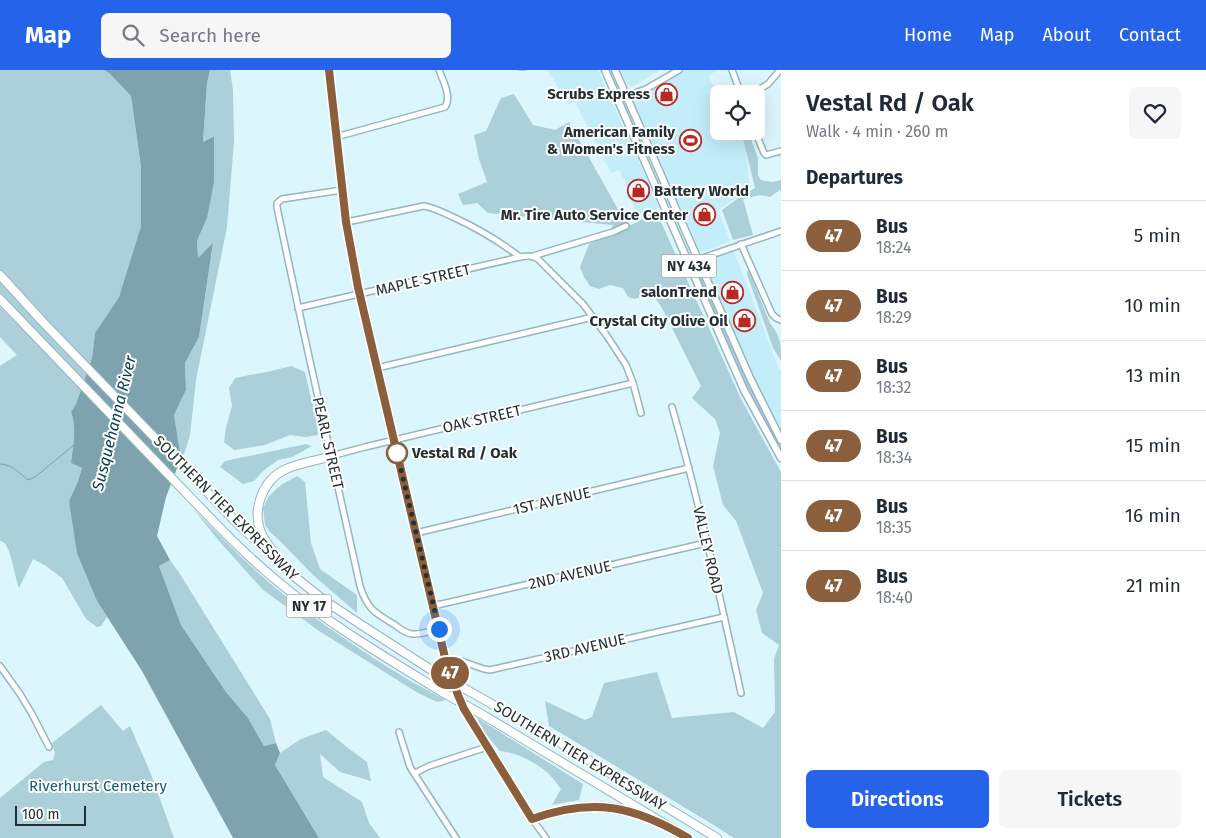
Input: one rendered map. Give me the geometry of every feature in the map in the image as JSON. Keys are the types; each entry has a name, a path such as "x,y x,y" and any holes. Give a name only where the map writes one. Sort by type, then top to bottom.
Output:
{"highway":[{"name":"SOUTHERN TIER EXPRESSWAY","path":"0,275 237,523 295,577 360,624 436,673 559,742 717,838"},
{"name":"SOUTHERN TIER EXPRESSWAY","path":"0,299 192,500 261,567 299,599 335,625 442,692 688,838"},
{"path":"295,577 267,544 262,535 258,518 259,501 268,484 286,470 331,456"},
{"path":"532,819 564,810 602,806 631,811 669,827"}],"main road":[{"name":"NY 434","path":"605,70 744,390 781,458"},
{"name":"NY 434","path":"615,70 750,378 781,440"}],"street":[{"path":"330,70 346,222 360,295 446,662 464,709 532,819 546,838"},
{"path":"336,137 445,107 448,99 439,70"},
{"path":"619,100 646,89 679,70"},
{"path":"732,70 738,85"},
{"path":"765,86 780,70"},
{"path":"759,140 766,155 781,151"},
{"name":"PEARL STREET","path":"342,190 278,201 277,207 298,308 360,586 366,601 372,610 410,634 439,629"},
{"path":"346,222 424,206 470,225 520,257"},
{"name":"MAPLE STREET","path":"298,308 520,257 533,256 613,232 626,226"},
{"path":"688,263 781,231"},
{"path":"741,244 772,314 778,319"},
{"path":"533,256 584,304 626,365 641,414"},
{"path":"377,368 593,317"},
{"name":"OAK STREET","path":"331,456 633,383"},
{"name":"VALLEY ROAD","path":"672,407 689,468 741,693"},
{"name":"1ST AVENUE","path":"416,533 689,468"},
{"name":"2ND AVENUE","path":"433,606 706,543"},
{"name":"3RD AVENUE","path":"446,662 461,661 490,670 724,617"},
{"path":"0,666 20,694 49,747"},
{"path":"399,732 407,759 456,838"},
{"path":"415,773 429,766 487,747"}],"shaded area":[{"path":"548,70 598,70 659,207 639,216 630,199 633,197 619,170 611,173 575,102 568,104"},
{"path":"621,70 660,70 632,86 627,84"},
{"path":"683,70 718,70 708,76 713,85 710,85 710,140 742,140 746,149 750,189 718,210 730,241 701,253 632,97 649,91"},
{"path":"733,249 781,370 781,432 745,359 704,261"}],"green space":[{"path":"0,70 104,70 131,96 141,167 141,226 119,297 95,333 92,358 89,366 0,269"},
{"path":"210,70 230,70 233,90 234,142 227,227 196,380 190,435 185,452 181,458 174,415 186,390 185,363 199,337 213,244 198,259 197,241 207,218 213,136 203,142 207,83"},
{"path":"514,94 533,125 555,130 569,122 628,227 656,211 741,399 781,472 781,838 734,838 549,726 545,701 585,720 592,717 604,683 657,672 672,718 734,712 763,728 775,712 774,659 779,645 762,633 756,610 763,593 736,521 723,505 713,466 720,433 715,419 692,398 701,386 663,310 652,293 635,299 628,297 623,288 610,285 599,289 590,286 580,267 589,244 608,236 613,225 488,213 477,203 463,205 458,194 487,182 479,159 474,135 486,131 501,98"},
{"path":"743,140 751,140 758,158 758,175 761,180 772,182 781,180 781,191 770,197 760,195 743,199 753,235 733,240 722,210 755,188"},
{"path":"698,269 744,374 781,445 781,453 739,371 696,275"},
{"path":"748,269 770,323 778,337 781,361 773,348 747,274"},
{"path":"0,282 87,372 83,383 0,295"},
{"path":"0,307 82,387 71,412 74,431 71,463 82,468 69,501 97,601 107,617 101,626 97,627 86,619 62,578 33,559 19,588 8,550 5,543 0,541 0,366 17,355 0,337"},
{"path":"291,366 305,372 318,435 306,437 290,435 265,445 234,450 224,442 232,406 229,388 235,378"},
{"path":"306,444 312,446 292,457 278,460 263,471 254,481 243,484 220,467 225,461"},
{"path":"297,476 305,482 311,543 320,569 357,595 357,613 313,575 265,525 263,508 269,496 281,485"},
{"path":"194,510 251,566 293,602 373,658 446,700 437,702 418,693 319,631 262,589"},
{"path":"170,560 270,719 276,743 264,746 248,718 226,692 181,625 159,566"},
{"name":"Riverhurst Cemetery","path":"101,705 123,731 130,726 151,774 174,838 0,838 0,798 44,762 53,760 55,753 52,743"},
{"path":"477,718 583,784 579,800 552,805 561,789 552,777 526,759 500,751 484,732"},
{"path":"326,730 367,762 371,781 340,772 320,754 323,777 362,802 369,823 380,838 319,838 275,765 280,753 301,739"}],"water":[{"name":"Susquehanna River","path":"104,70 210,70 207,83 203,142 214,136 214,182 207,218 197,241 198,258 213,243 199,337 185,363 186,390 174,415 181,458 166,497 157,536 170,560 159,566 181,625 226,692 248,718 264,746 276,743 280,753 275,765 319,838 233,838 142,671 97,601 77,553 69,501 82,468 71,463 74,431 71,412 76,404 92,358 95,333 119,297 141,226 141,167 131,96"}],"waterway":[{"path":"519,70 526,70"},
{"path":"0,464 12,467 28,480 35,477 74,445"}],"bus line":[{"name":"47","path":"329,70 346,222 366,324 446,662 464,709 532,819 564,810 592,806 608,807 642,815 688,838"}],"place":[{"name":"Scrubs Express","path":"666,94"},
{"name":"American Family & Women's Fitness","path":"691,141"},
{"name":"Battery World","path":"638,191"},
{"name":"Mr. Tire Auto Service Center","path":"704,215"},
{"name":"salonTrend","path":"733,292"},
{"name":"Crystal City Olive Oil","path":"744,321"},
{"name":"Vestal Rd / Oak","path":"397,453"}],"route":[{"path":"397,453 439,629"}]}
